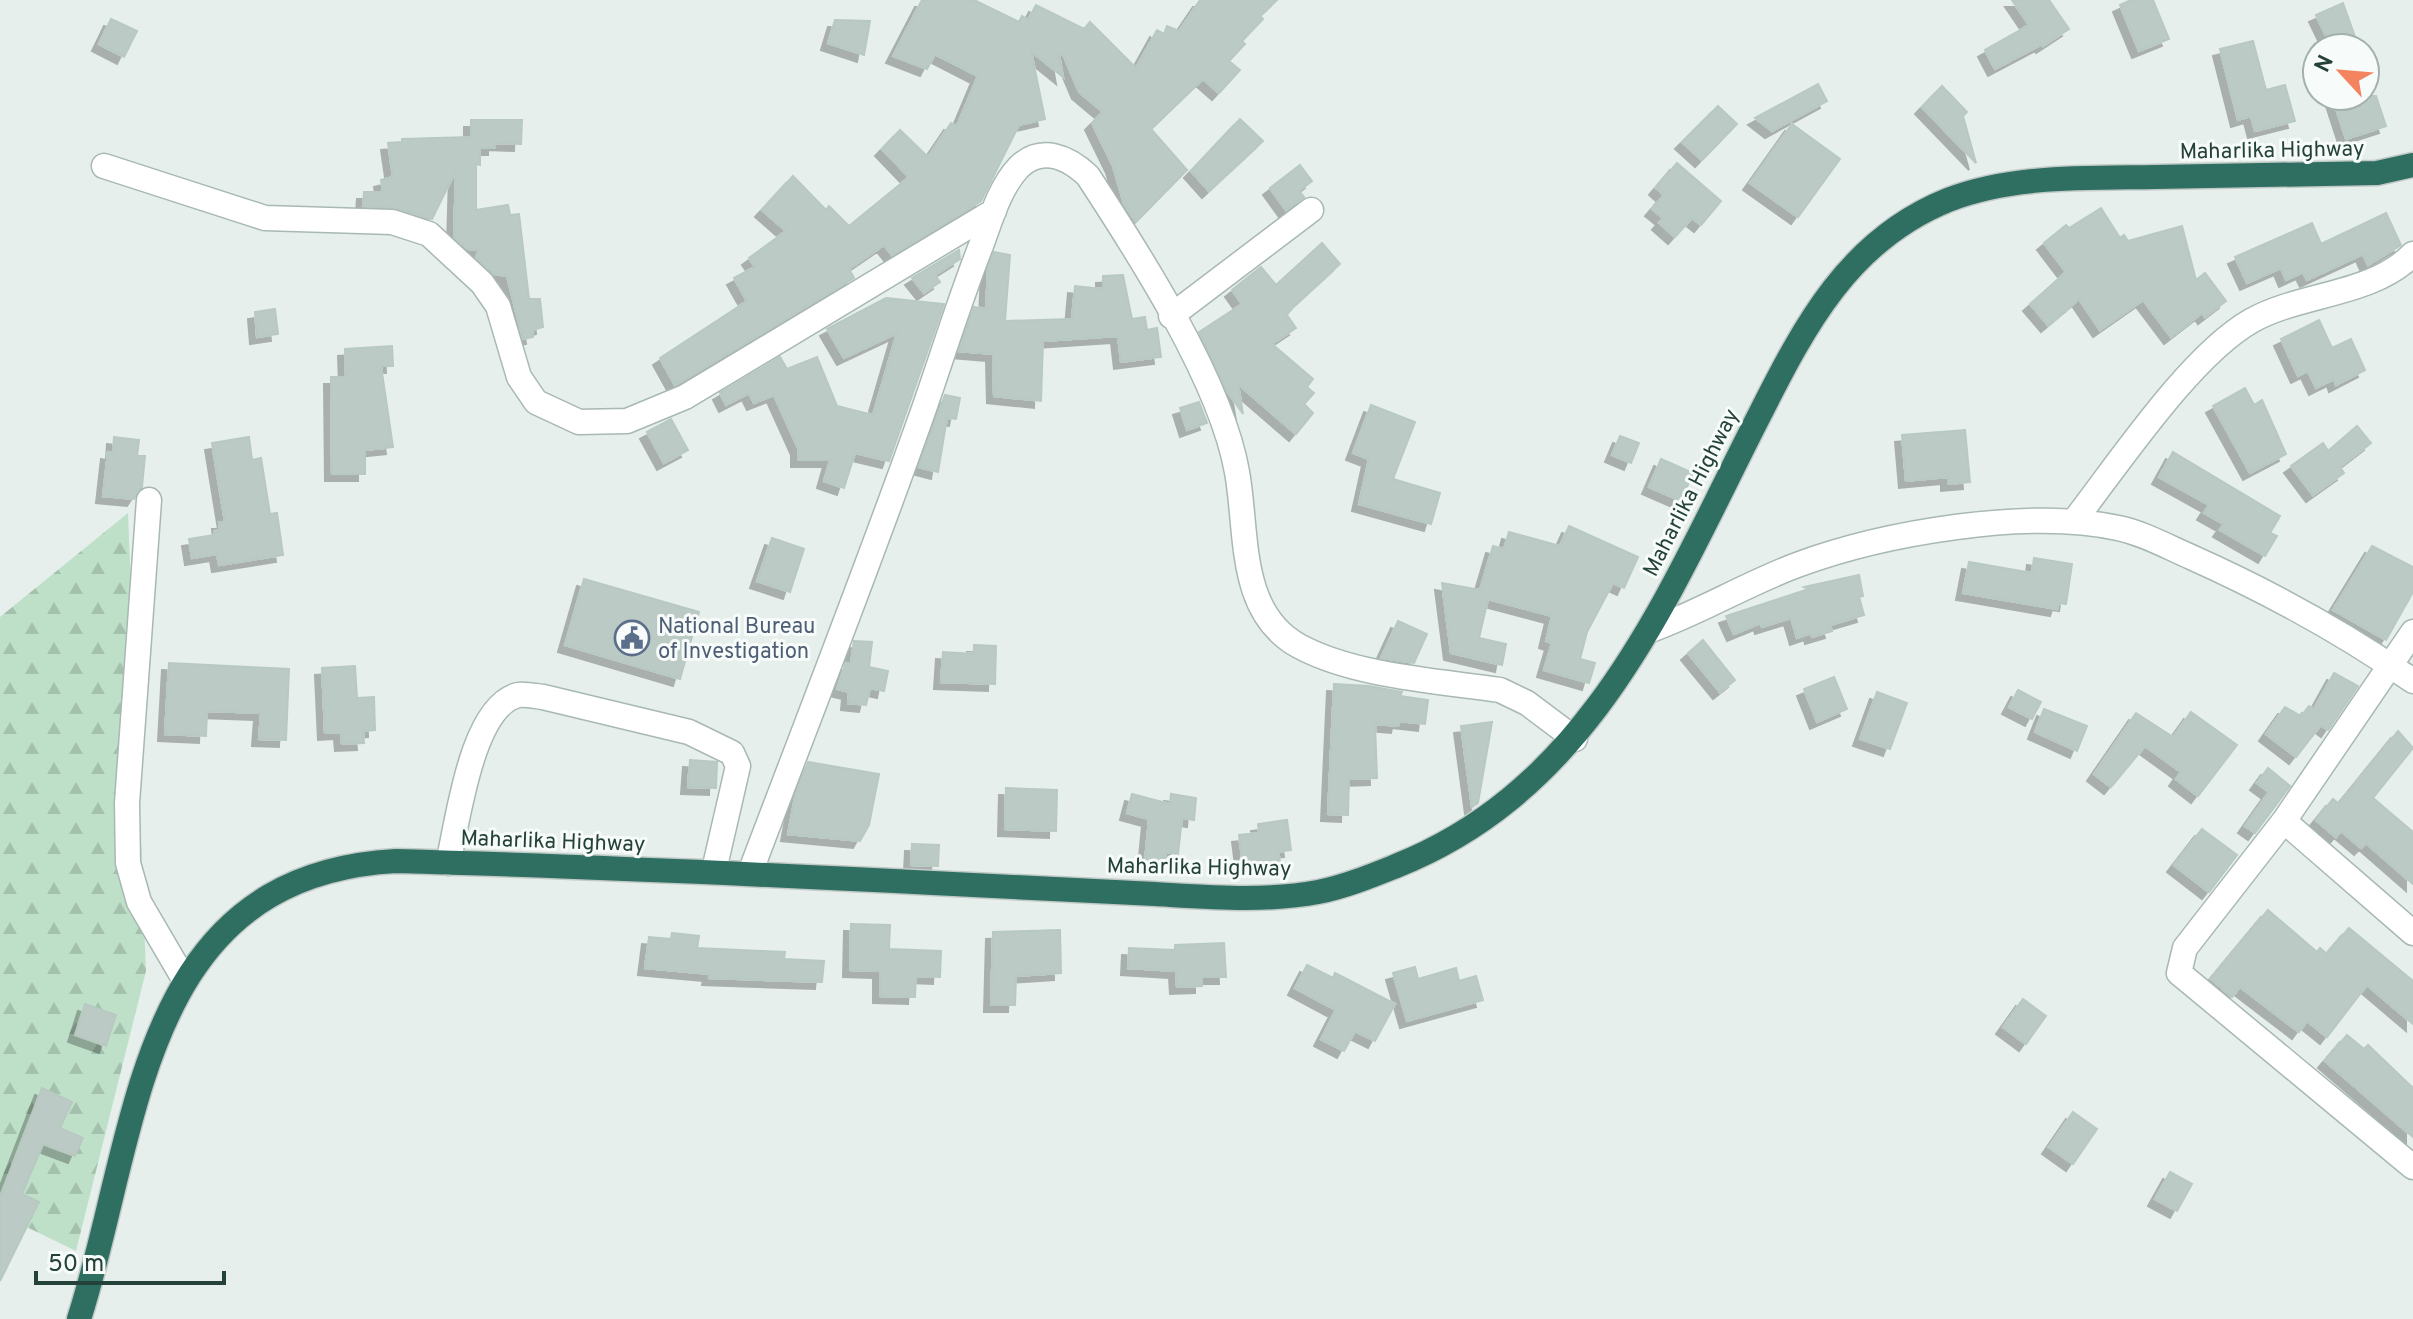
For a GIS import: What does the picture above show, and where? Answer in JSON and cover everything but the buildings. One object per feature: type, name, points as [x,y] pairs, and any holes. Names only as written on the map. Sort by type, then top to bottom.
[{"type":"highway","name":"Maharlika Highway","points":[[79,1319],[147,1060],[184,979],[219,936],[262,900],[306,877],[350,864],[448,863],[714,870],[1204,896],[1316,893],[1401,865],[1500,807],[1575,739],[1608,697],[1648,631],[1803,331],[1838,281],[1859,258],[1901,226],[1945,201],[2022,182],[2377,173],[2413,165]]},
{"type":"street","points":[[750,873],[921,419],[957,306],[994,211],[1020,167],[1034,158],[1055,154],[1072,161],[1088,176],[1171,316],[1215,401],[1237,470],[1247,564],[1262,613],[1298,646],[1361,668],[1500,690],[1514,695],[1575,739]]},
{"type":"street","points":[[104,166],[265,218],[392,222],[429,234],[474,274],[498,306],[519,377],[536,402],[579,422],[627,421],[685,397],[994,211]]},
{"type":"street","points":[[1171,316],[1311,210]]},
{"type":"street","points":[[2074,521],[2144,431],[2227,337],[2280,308],[2362,283],[2401,266],[2413,254]]},
{"type":"street","points":[[149,500],[127,803],[128,863],[139,902],[184,979]]},
{"type":"street","points":[[1648,631],[1685,618],[1800,564],[1875,543],[1976,525],[2074,521],[2121,528],[2226,573],[2413,681]]},
{"type":"street","points":[[2413,632],[2284,821],[2185,948],[2179,973],[2413,1167]]},
{"type":"street","points":[[448,863],[478,741],[488,719],[505,702],[519,695],[543,697],[689,732],[732,753],[738,766],[714,870]]},
{"type":"street","points":[[2284,821],[2413,933]]},
{"type":"green space","points":[[128,513],[146,971],[76,1251],[0,1214],[0,617]]},
{"type":"place","name":"National Bureau of Investigation","points":[[632,638]]}]
